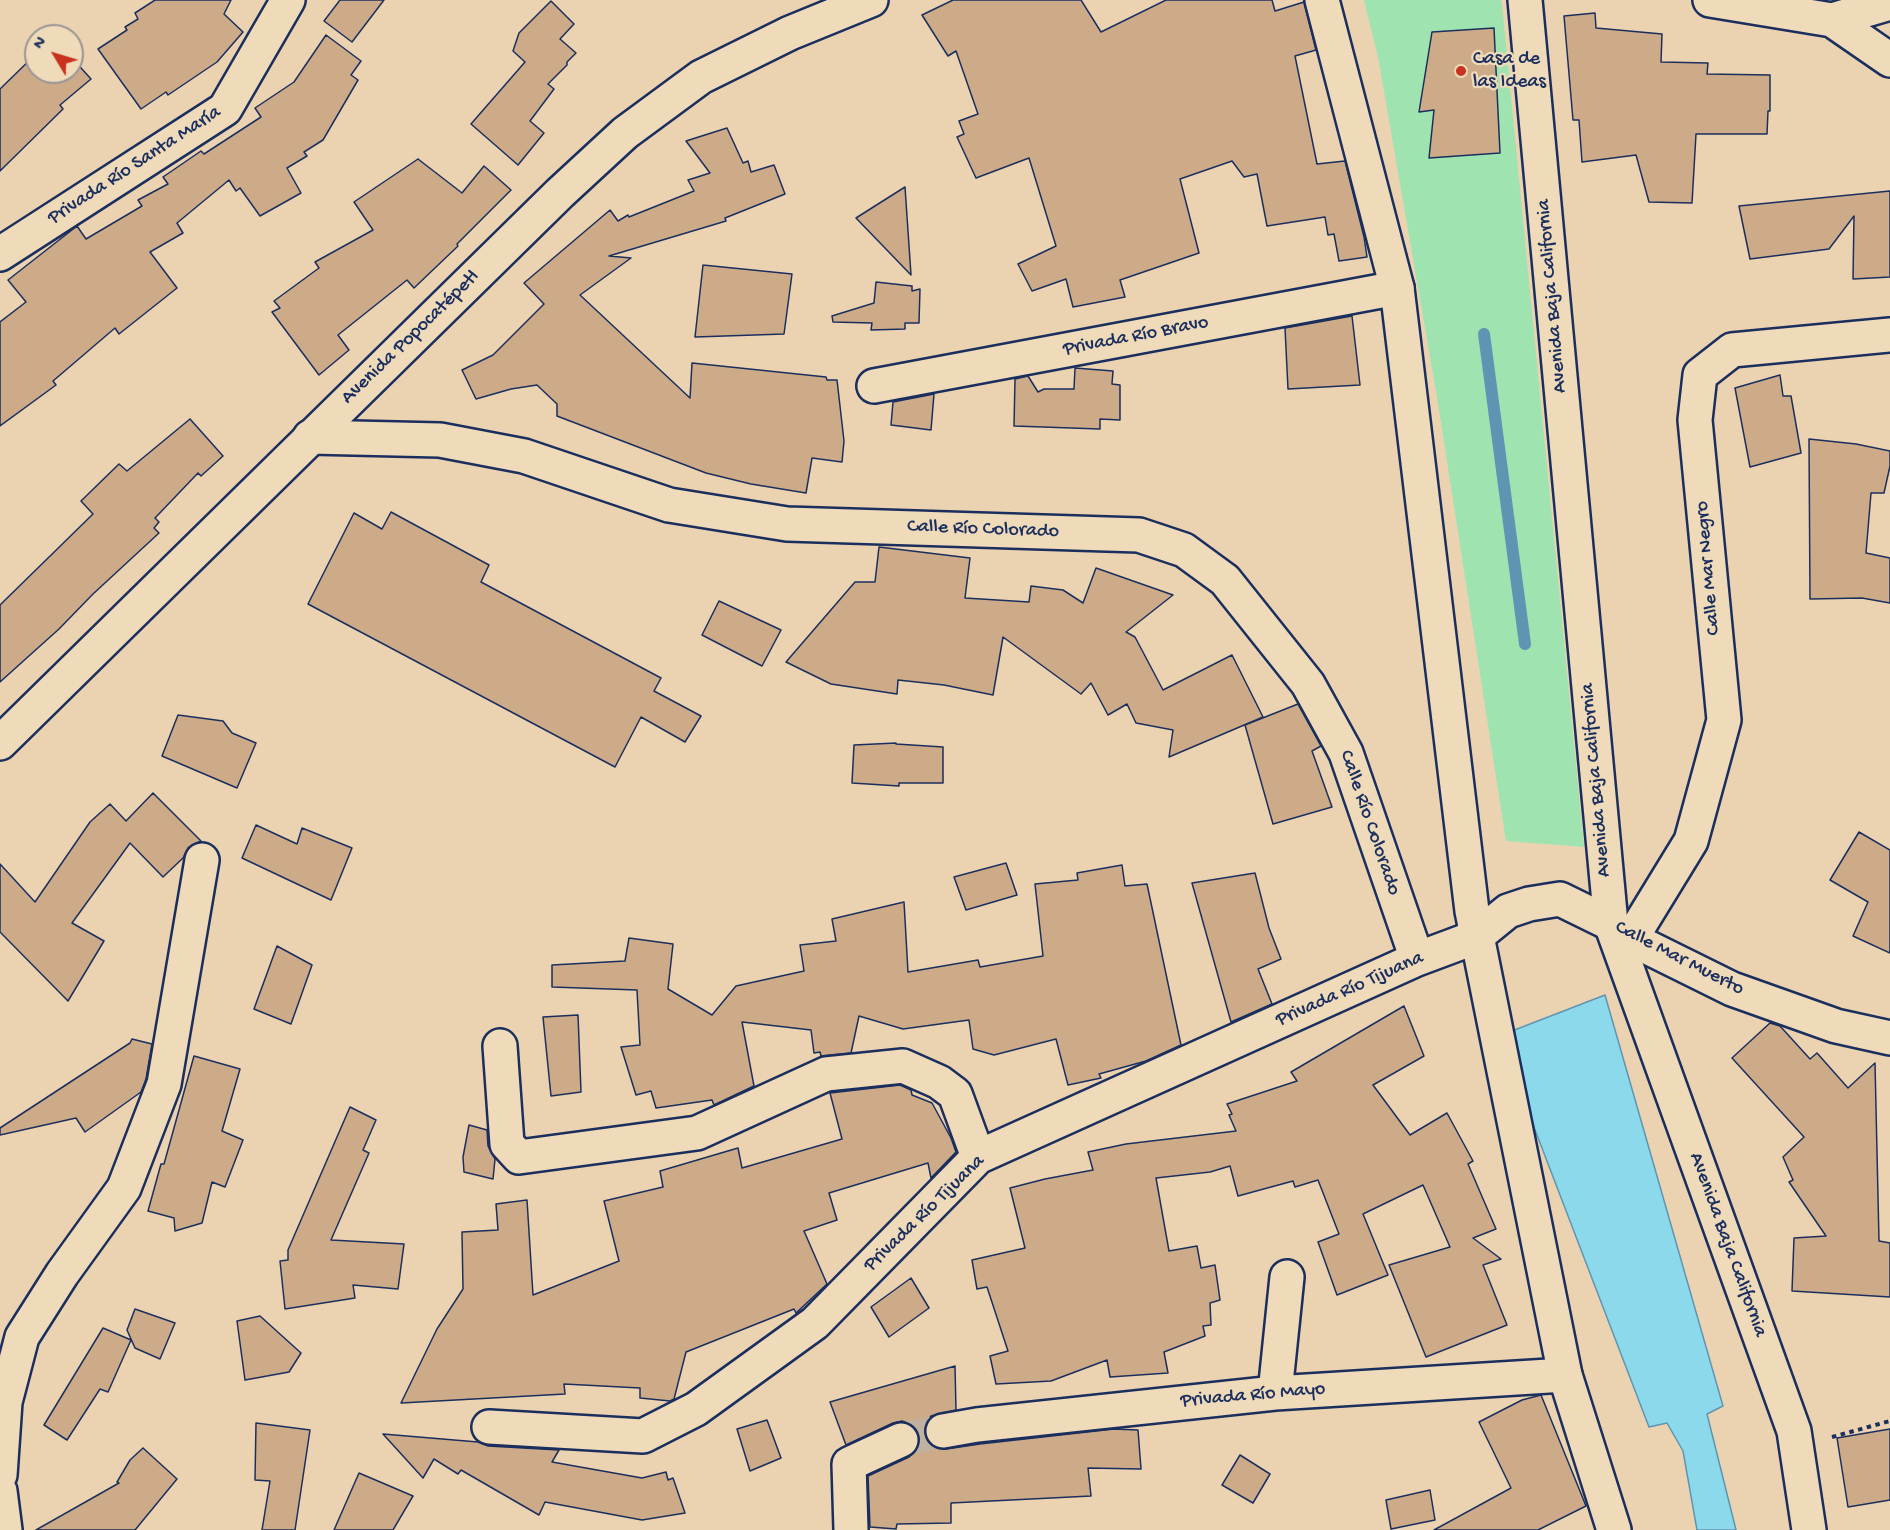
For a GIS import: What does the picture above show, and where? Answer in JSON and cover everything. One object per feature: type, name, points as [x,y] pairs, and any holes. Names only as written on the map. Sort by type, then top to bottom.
[{"type":"street","name":"Privada Río Santa María","points":[[0,254],[225,109],[288,0]]},
{"type":"street","name":"Avenida Popocatépetl","points":[[0,743],[551,201],[624,133],[701,77],[790,33],[871,0]]},
{"type":"street","points":[[1322,0],[1397,288],[1476,936],[1564,1375],[1614,1530]]},
{"type":"street","name":"Avenida Baja California","points":[[1525,0],[1621,931],[1794,1431],[1809,1530]]},
{"type":"street","points":[[1710,0],[1832,20],[1890,60]]},
{"type":"street","points":[[1832,20],[1890,3]]},
{"type":"street","name":"Privada Río Bravo","points":[[874,386],[1397,288]]},
{"type":"street","name":"Calle Mar Negro","points":[[1621,931],[1691,841],[1724,720],[1695,420],[1700,375],[1732,350],[1890,335]]},
{"type":"street","name":"Calle Río Colorado","points":[[310,437],[440,440],[524,456],[669,505],[787,524],[1139,535],[1184,550],[1225,580],[1308,684],[1346,753],[1417,960]]},
{"type":"street","points":[[0,1475],[5,1402],[22,1336],[62,1274],[124,1188],[164,1084],[202,860]]},
{"type":"street","name":"Calle Mar Muerto","points":[[1476,936],[1508,911],[1528,904],[1560,899],[1732,989],[1836,1026],[1890,1038]]},
{"type":"street","name":"Privada Río Tijuana","points":[[489,1427],[643,1436],[696,1409],[815,1323],[978,1157],[1417,960],[1476,936]]},
{"type":"street","points":[[500,1046],[507,1144],[519,1157],[697,1133],[826,1074],[903,1066],[939,1082],[955,1094],[978,1157]]},
{"type":"street","points":[[1275,1393],[1287,1277]]},
{"type":"street","name":"Privada Río Mayo","points":[[943,1431],[977,1425],[1275,1393],[1564,1375]]},
{"type":"street","points":[[851,1530],[849,1464],[902,1440]]},
{"type":"street","points":[[0,1491],[5,1530]]},
{"type":"path","points":[[1797,1447],[1890,1421]]},
{"type":"green space","points":[[1364,0],[1501,0],[1584,847],[1506,841],[1437,397],[1378,57]]},
{"type":"water","points":[[1605,995],[1723,1406],[1707,1414],[1736,1530],[1697,1530],[1683,1451],[1667,1423],[1649,1427],[1499,1036]]},
{"type":"building","points":[[155,0],[231,0],[224,14],[243,32],[217,62],[168,95],[166,92],[141,109],[98,49],[127,30],[125,27],[138,19],[135,13]]},
{"type":"building","points":[[340,0],[384,0],[352,42],[324,21]]},
{"type":"building","points":[[953,0],[1081,0],[1101,32],[1166,0],[1272,0],[1275,11],[1304,2],[1316,50],[1295,56],[1317,164],[1345,161],[1367,257],[1339,261],[1334,234],[1328,235],[1325,217],[1267,226],[1257,174],[1244,177],[1232,161],[1180,179],[1199,253],[1120,280],[1125,297],[1073,307],[1066,279],[1032,291],[1018,264],[1056,246],[1029,158],[976,178],[957,137],[964,134],[959,121],[978,114],[956,51],[948,56],[922,15]]},
{"type":"building","points":[[551,1],[574,24],[560,39],[576,53],[548,84],[554,89],[530,121],[544,133],[518,165],[471,124],[525,62],[513,51],[519,33]]},
{"type":"building","points":[[1595,13],[1596,28],[1662,34],[1661,62],[1708,63],[1707,74],[1770,75],[1770,111],[1768,111],[1767,134],[1696,134],[1692,203],[1649,202],[1636,155],[1582,162],[1579,120],[1573,120],[1564,16]]},
{"type":"building","name":"Casa de las Ideas","points":[[1494,28],[1500,153],[1429,158],[1434,110],[1419,112],[1432,32]]},
{"type":"building","points":[[326,35],[361,61],[351,75],[358,80],[323,140],[304,152],[307,156],[287,168],[301,193],[260,216],[240,188],[236,191],[229,180],[177,223],[183,233],[150,252],[177,288],[119,334],[115,328],[53,381],[56,385],[0,426],[0,322],[26,302],[8,280],[77,226],[86,239],[142,206],[138,200],[168,184],[163,177],[201,151],[204,154],[261,117],[255,108],[294,82]]},
{"type":"building","points":[[24,66],[24,84],[84,84],[84,71],[91,79],[60,105],[63,109],[0,171],[0,89]]},
{"type":"building","points":[[727,128],[743,163],[748,161],[751,172],[774,165],[785,194],[725,218],[726,221],[609,256],[631,258],[580,295],[690,398],[692,363],[837,380],[844,441],[842,462],[812,458],[806,493],[751,484],[706,473],[557,416],[557,404],[537,385],[511,389],[476,399],[462,370],[493,355],[544,304],[524,283],[610,210],[618,221],[628,215],[629,217],[694,191],[688,180],[710,173],[686,141]]},
{"type":"building","points":[[418,159],[462,193],[484,166],[511,190],[414,288],[407,280],[338,335],[349,350],[319,375],[272,312],[280,308],[274,301],[319,268],[315,262],[373,230],[354,202]]},
{"type":"building","points":[[905,187],[911,275],[856,218]]},
{"type":"building","points":[[1890,191],[1890,277],[1853,279],[1854,216],[1829,249],[1750,259],[1739,206]]},
{"type":"building","points":[[703,265],[792,274],[784,334],[695,337]]},
{"type":"building","points":[[876,282],[912,286],[912,291],[920,289],[919,323],[905,323],[905,329],[871,330],[872,323],[833,322],[832,316],[874,303]]},
{"type":"building","points":[[1352,316],[1360,385],[1288,389],[1285,328]]},
{"type":"building","points":[[1075,368],[1113,371],[1112,384],[1120,385],[1120,420],[1100,419],[1100,429],[1014,426],[1015,379],[1028,376],[1038,392],[1044,389],[1074,389]]},
{"type":"building","points":[[1780,375],[1783,396],[1791,396],[1801,453],[1750,467],[1735,388]]},
{"type":"building","points":[[934,394],[931,430],[891,425],[893,402]]},
{"type":"building","points":[[190,419],[223,456],[201,476],[198,473],[155,518],[159,522],[154,528],[159,533],[0,682],[0,605],[93,514],[81,501],[119,464],[127,471]]},
{"type":"building","points":[[1809,439],[1856,444],[1890,451],[1890,466],[1884,493],[1871,493],[1866,553],[1890,558],[1890,603],[1862,598],[1810,599]]},
{"type":"building","points":[[391,512],[489,565],[481,582],[661,678],[654,691],[701,716],[685,742],[641,717],[615,767],[308,604],[354,513],[382,529]]},
{"type":"building","points":[[879,547],[970,558],[965,598],[1029,602],[1031,586],[1063,590],[1083,603],[1096,568],[1173,595],[1126,632],[1135,637],[1163,690],[1232,655],[1263,717],[1169,757],[1173,730],[1136,723],[1127,704],[1108,715],[1091,683],[1081,694],[1003,637],[993,695],[944,685],[898,680],[897,694],[831,684],[786,662],[855,582],[875,582]]},
{"type":"building","points":[[719,601],[781,630],[762,666],[702,635]]},
{"type":"building","points":[[1298,704],[1321,746],[1312,751],[1332,807],[1273,824],[1245,725]]},
{"type":"building","points":[[178,715],[223,721],[232,733],[256,743],[237,788],[162,756]]},
{"type":"building","points":[[896,743],[943,747],[943,783],[899,783],[899,786],[852,783],[854,745]]},
{"type":"building","points":[[153,793],[201,841],[188,848],[183,858],[163,877],[130,843],[72,923],[104,941],[68,1001],[0,932],[0,864],[35,902],[90,822],[110,804],[126,821]]},
{"type":"building","points":[[256,825],[297,844],[302,828],[352,848],[331,900],[242,858]]},
{"type":"building","points":[[1859,832],[1890,850],[1890,953],[1853,936],[1868,902],[1830,880]]},
{"type":"building","points":[[1006,863],[1017,895],[966,910],[954,877]]},
{"type":"building","points":[[1122,865],[1125,886],[1147,884],[1181,1045],[1146,1061],[1099,1074],[1101,1078],[1068,1085],[1056,1039],[994,1055],[973,1049],[969,1020],[903,1029],[859,1016],[851,1053],[821,1056],[820,1052],[814,1053],[811,1030],[742,1022],[754,1086],[714,1105],[712,1100],[656,1108],[651,1091],[636,1095],[621,1047],[640,1045],[637,990],[552,987],[552,965],[625,961],[629,938],[673,944],[668,989],[712,1015],[736,986],[804,971],[800,945],[836,941],[832,919],[904,902],[908,972],[978,960],[980,967],[1043,956],[1035,884],[1078,880],[1077,873]]},
{"type":"building","points":[[1255,873],[1269,928],[1281,959],[1258,969],[1272,1004],[1231,1022],[1192,883]]},
{"type":"building","points":[[277,946],[312,965],[291,1024],[254,1009]]},
{"type":"building","points":[[1404,1006],[1424,1056],[1373,1085],[1410,1135],[1447,1113],[1473,1161],[1468,1164],[1496,1229],[1473,1238],[1501,1259],[1483,1265],[1507,1325],[1426,1357],[1389,1265],[1450,1247],[1423,1185],[1363,1214],[1388,1275],[1337,1295],[1318,1242],[1339,1234],[1318,1180],[1295,1187],[1293,1181],[1238,1196],[1230,1166],[1210,1172],[1156,1178],[1169,1251],[1197,1246],[1201,1268],[1215,1265],[1220,1300],[1210,1303],[1211,1325],[1203,1326],[1205,1336],[1164,1352],[1168,1373],[1110,1377],[1107,1360],[1051,1381],[996,1384],[990,1356],[1008,1351],[987,1287],[977,1289],[972,1260],[1025,1248],[1010,1188],[1093,1170],[1088,1152],[1126,1144],[1236,1131],[1227,1104],[1297,1081],[1291,1072]]},
{"type":"building","points":[[578,1015],[581,1092],[551,1096],[543,1017]]},
{"type":"building","points":[[1770,1023],[1780,1026],[1810,1059],[1817,1053],[1848,1088],[1875,1063],[1879,1241],[1890,1243],[1890,1297],[1792,1291],[1794,1238],[1826,1236],[1789,1182],[1793,1180],[1783,1157],[1804,1137],[1732,1058]]},
{"type":"building","points":[[132,1039],[152,1044],[146,1079],[141,1092],[85,1132],[76,1118],[0,1135],[0,1128],[130,1043]]},
{"type":"building","points":[[194,1056],[240,1069],[222,1131],[243,1140],[225,1187],[212,1182],[202,1223],[175,1231],[174,1218],[148,1211],[161,1164],[164,1164]]},
{"type":"building","points":[[900,1085],[911,1090],[912,1095],[932,1103],[956,1152],[931,1178],[928,1163],[829,1193],[837,1220],[804,1231],[827,1284],[796,1313],[794,1309],[686,1352],[674,1399],[670,1401],[640,1398],[640,1388],[564,1384],[565,1394],[401,1403],[437,1329],[463,1289],[462,1232],[498,1230],[496,1204],[527,1200],[533,1295],[619,1261],[604,1201],[663,1187],[660,1171],[738,1148],[742,1168],[842,1139],[830,1093]]},
{"type":"building","points":[[350,1107],[376,1120],[363,1150],[369,1153],[331,1240],[404,1244],[398,1289],[353,1285],[355,1298],[285,1309],[280,1261],[288,1260],[288,1250]]},
{"type":"building","points":[[469,1125],[487,1130],[488,1146],[495,1159],[493,1179],[464,1172],[463,1157]]},
{"type":"building","points":[[911,1278],[929,1308],[889,1337],[871,1307]]},
{"type":"building","points":[[135,1309],[175,1323],[160,1359],[135,1348],[127,1330]]},
{"type":"building","points":[[260,1316],[301,1353],[289,1372],[245,1380],[237,1321]]},
{"type":"building","points":[[103,1328],[131,1340],[108,1392],[100,1389],[67,1440],[44,1425]]},
{"type":"building","points":[[955,1366],[956,1410],[931,1416],[925,1425],[928,1443],[936,1448],[946,1449],[1114,1429],[1138,1430],[1141,1469],[1088,1468],[1091,1496],[951,1503],[951,1523],[897,1524],[896,1529],[870,1527],[868,1476],[909,1457],[916,1451],[920,1442],[918,1433],[912,1425],[902,1421],[846,1445],[830,1402]]},
{"type":"building","points":[[1541,1395],[1586,1506],[1538,1530],[1434,1530],[1511,1488],[1479,1422],[1522,1400]]},
{"type":"building","points":[[767,1420],[781,1458],[750,1471],[737,1429]]},
{"type":"building","points":[[256,1423],[310,1430],[295,1530],[262,1530],[270,1481],[255,1480]]},
{"type":"building","points":[[1890,1429],[1890,1500],[1848,1507],[1837,1438]]},
{"type":"building","points":[[383,1434],[478,1442],[488,1446],[559,1450],[552,1462],[642,1478],[666,1472],[668,1480],[673,1478],[685,1513],[642,1520],[545,1502],[539,1515],[461,1470],[458,1474],[434,1459],[423,1478]]},
{"type":"building","points":[[143,1448],[177,1479],[135,1530],[36,1530],[119,1483],[117,1482],[130,1460]]},
{"type":"building","points":[[1240,1455],[1270,1474],[1253,1503],[1222,1485]]},
{"type":"building","points":[[359,1473],[413,1496],[393,1530],[334,1530]]},
{"type":"building","points":[[1430,1490],[1435,1520],[1391,1529],[1386,1500]]},
{"type":"waterway","points":[[1484,334],[1525,644]]},
{"type":"tunnel","points":[[901,1440],[943,1431]]},
{"type":"place","name":"Casa de las Ideas","points":[[1461,71]]}]
